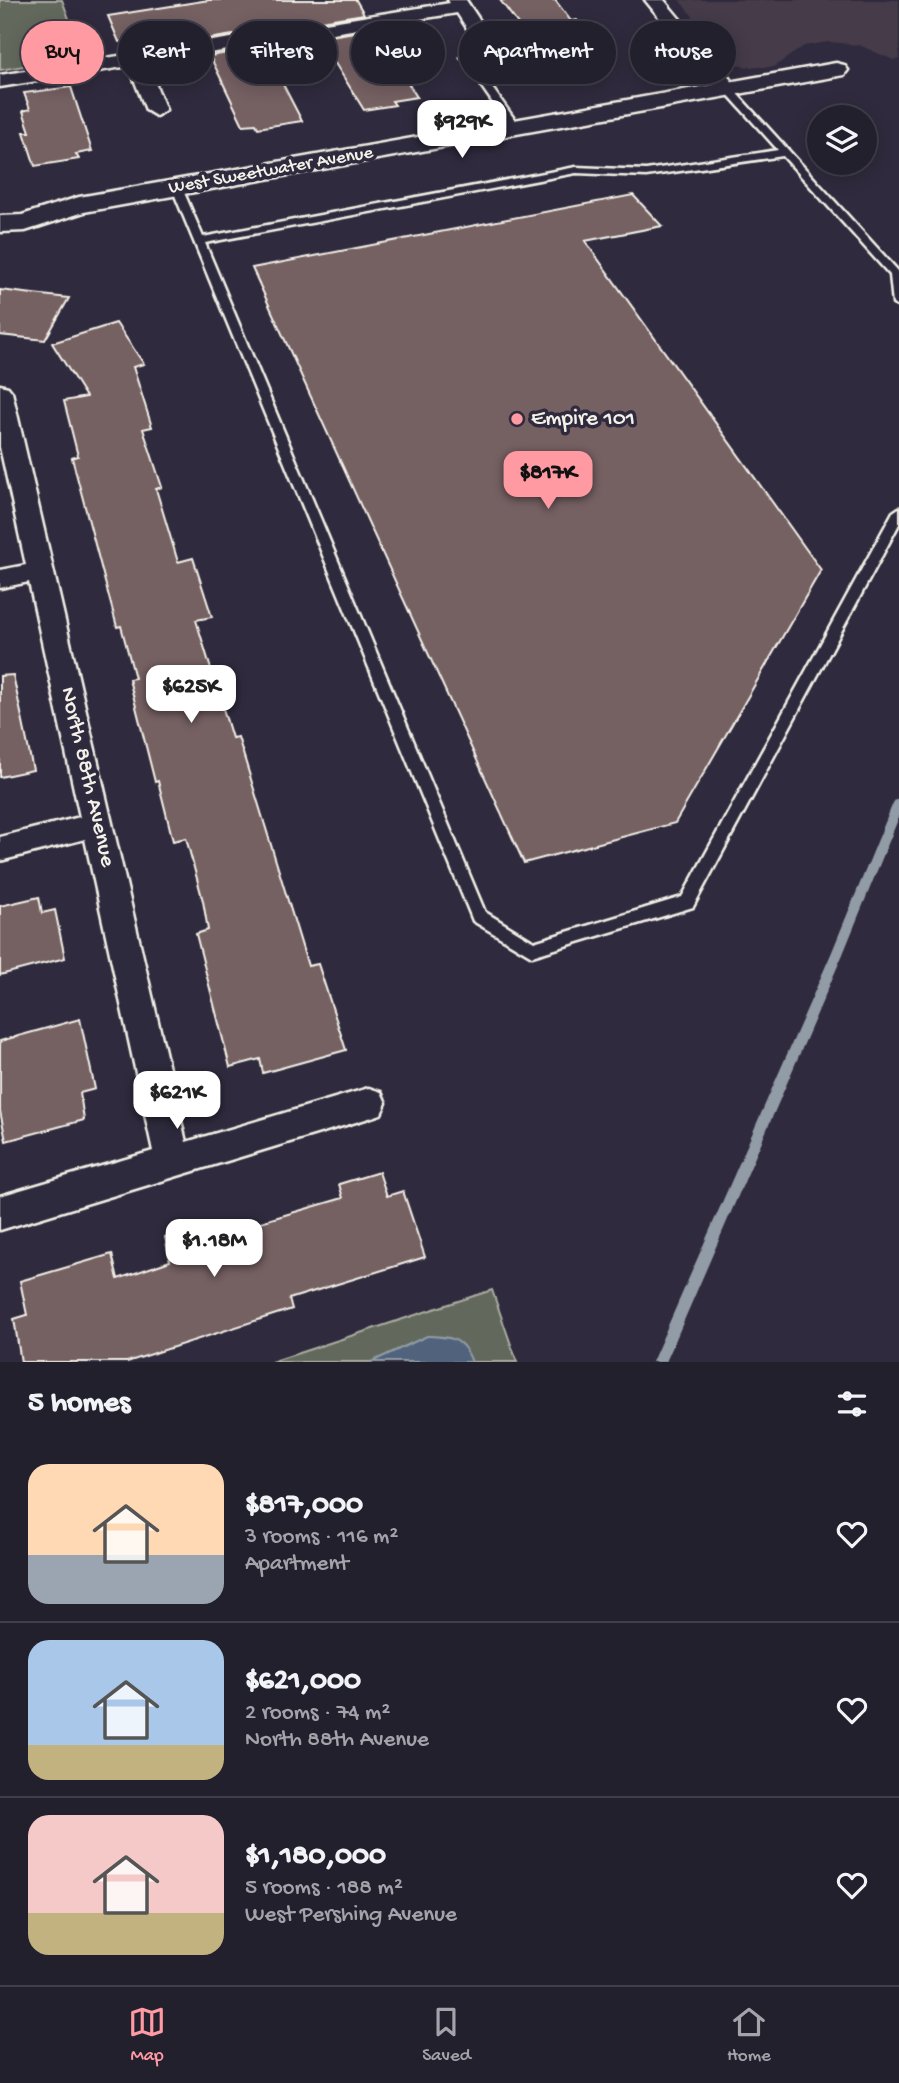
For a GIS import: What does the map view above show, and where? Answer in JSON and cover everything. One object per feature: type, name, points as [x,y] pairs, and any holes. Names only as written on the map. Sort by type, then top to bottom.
[{"type":"street","points":[[654,0],[728,89]]},
{"type":"street","points":[[213,47],[460,4],[471,21]]},
{"type":"street","points":[[0,81],[118,63]]},
{"type":"street","name":"West Sweetwater Avenue","points":[[0,213],[19,207],[79,205],[836,70]]},
{"type":"street","points":[[146,84],[156,110]]},
{"type":"street","name":"West Sweetwater Avenue","points":[[0,224],[25,223],[79,205]]},
{"type":"street","name":"North 88th Avenue","points":[[0,392],[173,1161]]},
{"type":"street","points":[[0,579],[40,570]]},
{"type":"street","points":[[0,849],[98,824]]},
{"type":"street","points":[[0,1213],[369,1103]]},
{"type":"lane","points":[[487,87],[515,127]]},
{"type":"lane","points":[[728,89],[895,274],[899,304]]},
{"type":"lane","points":[[199,241],[576,170],[646,173],[786,152]]},
{"type":"lane","points":[[177,188],[479,916],[532,948],[687,902],[899,512]]},
{"type":"shaded area","points":[[679,0],[899,0],[899,59],[893,60],[859,45],[828,42],[804,46],[774,67],[744,67],[736,63],[736,21],[696,21]]},
{"type":"green space","points":[[0,0],[62,0],[70,21],[21,21],[21,66],[0,70]]},
{"type":"green space","points":[[492,1290],[517,1362],[271,1362]]},
{"type":"water","points":[[427,1336],[455,1340],[464,1348],[472,1362],[371,1362]]},
{"type":"building","points":[[209,0],[356,0],[364,14],[320,21],[227,21],[227,36],[213,38],[213,21],[118,21],[118,40],[108,16]]},
{"type":"building","points":[[500,0],[555,0],[571,21],[516,21]]},
{"type":"building","points":[[351,33],[351,84],[409,84],[417,97],[392,101],[395,105],[364,110],[337,66],[337,35]]},
{"type":"building","points":[[227,53],[227,84],[283,84],[302,121],[258,128],[256,124],[243,125],[213,62],[213,56]]},
{"type":"building","points":[[71,87],[92,151],[76,154],[79,159],[35,166],[24,132],[30,132],[23,111],[30,109],[24,93]]},
{"type":"building","name":"Empire 101","points":[[633,195],[662,226],[585,241],[821,570],[675,823],[524,863],[252,268]]},
{"type":"building","points":[[0,290],[69,298],[45,340],[0,335]]},
{"type":"building","points":[[116,323],[144,364],[133,367],[152,427],[143,429],[162,487],[156,489],[178,562],[193,558],[212,617],[196,620],[232,738],[238,737],[308,966],[318,964],[346,1050],[263,1073],[260,1059],[230,1067],[196,934],[208,930],[203,901],[186,838],[173,841],[158,781],[155,782],[129,679],[135,678],[121,626],[117,627],[72,458],[78,456],[64,401],[86,397],[52,343]]},
{"type":"building","points":[[13,675],[33,770],[0,777],[0,676]]},
{"type":"building","points":[[39,897],[42,913],[55,910],[65,958],[0,975],[0,906]]},
{"type":"building","points":[[80,1019],[95,1089],[80,1093],[84,1120],[6,1141],[0,1111],[0,1041]]},
{"type":"building","points":[[379,1172],[387,1196],[403,1191],[425,1257],[289,1299],[292,1309],[127,1362],[21,1362],[14,1319],[27,1315],[20,1281],[112,1254],[118,1279],[170,1261],[165,1237],[206,1224],[209,1237],[343,1198],[339,1184]]},
{"type":"waterway","points":[[659,1362],[837,954],[899,803]]},
{"type":"place","name":"Empire 101","points":[[517,419]]}]
